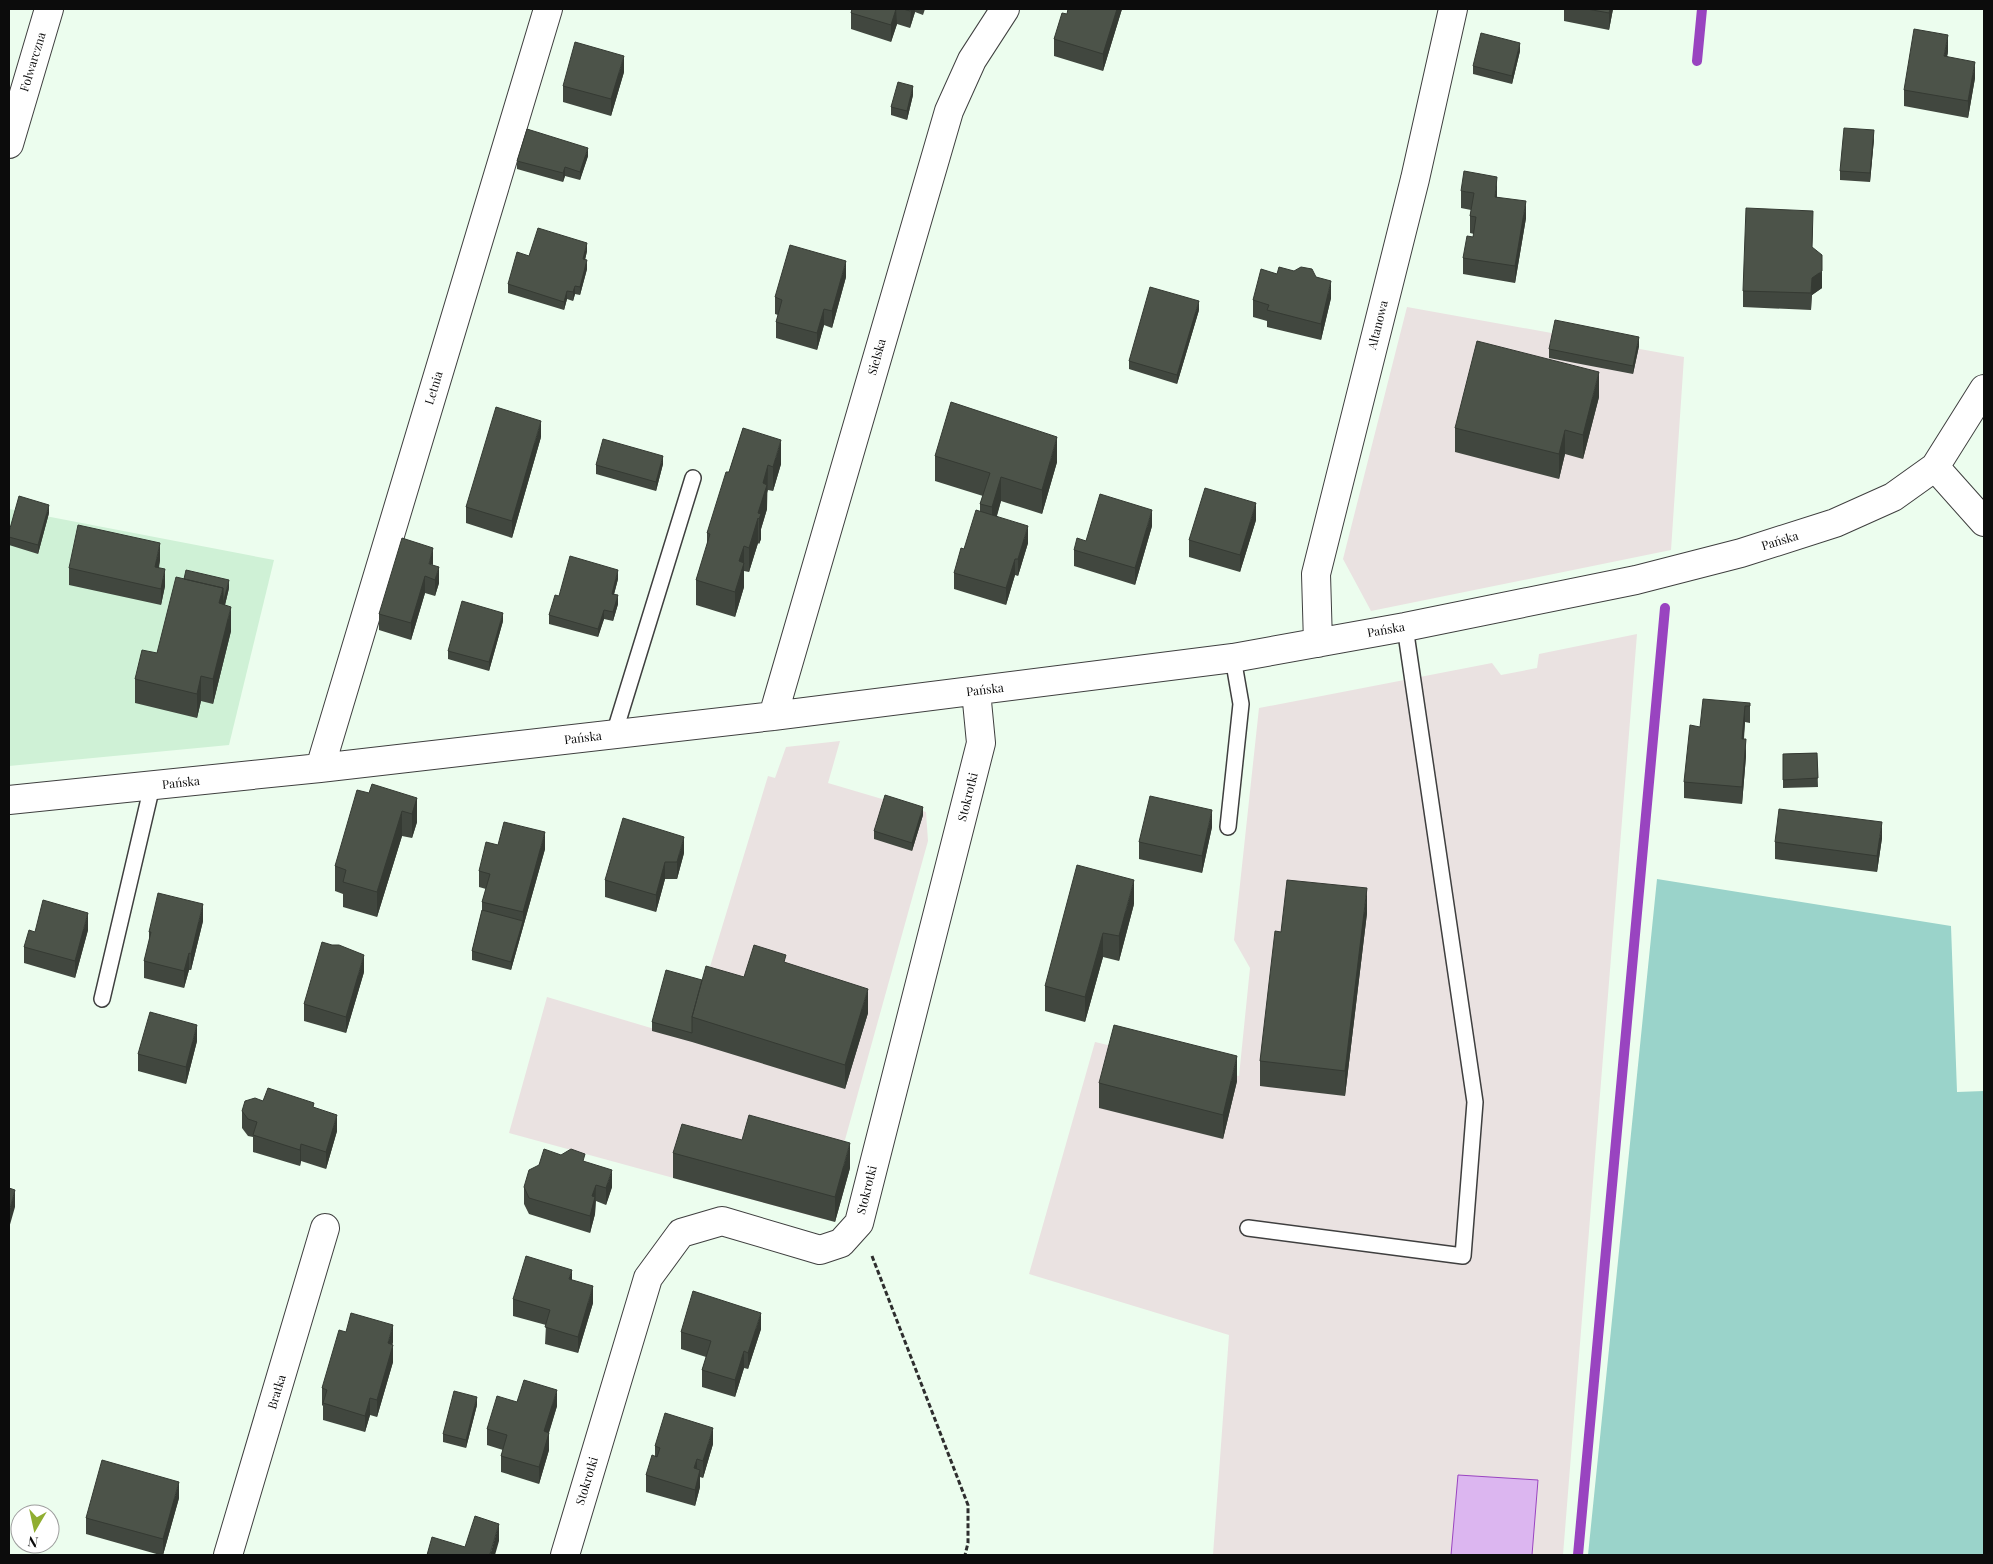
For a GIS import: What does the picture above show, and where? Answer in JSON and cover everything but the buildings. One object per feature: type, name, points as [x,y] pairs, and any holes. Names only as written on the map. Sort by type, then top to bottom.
[{"type":"street","name":"Folwarczna","points":[[9,144],[49,9]]},
{"type":"street","name":"Letnia","points":[[320,768],[548,9]]},
{"type":"street","name":"Sielska","points":[[773,716],[949,111],[972,60],[1005,9]]},
{"type":"street","name":"Altanowa","points":[[1318,643],[1316,574],[1415,179],[1453,9]]},
{"type":"street","points":[[1984,389],[1935,467],[1984,522]]},
{"type":"street","name":"Pańska","points":[[9,800],[320,768],[773,716],[1233,658],[1405,627],[1636,580],[1741,553],[1835,523],[1893,497],[1935,467]]},
{"type":"street","name":"Stokrotki","points":[[565,1555],[648,1278],[681,1233],[722,1221],[820,1250],[841,1243],[859,1223],[981,744],[976,691]]},
{"type":"street","name":"Bratka","points":[[228,1555],[326,1228]]},
{"type":"lane","points":[[614,734],[693,478]]},
{"type":"lane","points":[[1248,1228],[1463,1256],[1475,1102],[1405,627]]},
{"type":"lane","points":[[1228,827],[1241,704],[1233,658]]},
{"type":"lane","points":[[102,999],[152,786]]},
{"type":"path","points":[[859,1223],[968,1506],[968,1543],[965,1555]]},
{"type":"shaded area","points":[[1407,307],[1684,357],[1671,550],[1371,611],[1343,559]]},
{"type":"shaded area","points":[[1637,634],[1563,1555],[1213,1555],[1229,1335],[1029,1274],[1095,1042],[1239,1076],[1250,968],[1234,940],[1259,708],[1492,663],[1501,675],[1537,668],[1539,654]]},
{"type":"shaded area","points":[[840,741],[828,783],[926,812],[928,841],[823,1219],[509,1133],[547,997],[688,1039],[768,776],[775,778],[786,747]]},
{"type":"shaded area","points":[[1657,879],[1951,926],[1957,1092],[1984,1091],[1984,1555],[1588,1555]]},
{"type":"shaded area","points":[[1458,1475],[1538,1480],[1532,1555],[1451,1555]]},
{"type":"green space","points":[[9,509],[274,560],[229,745],[9,766]]},
{"type":"waterway","points":[[1697,61],[1702,9]]},
{"type":"waterway","points":[[1578,1555],[1665,608]]}]
